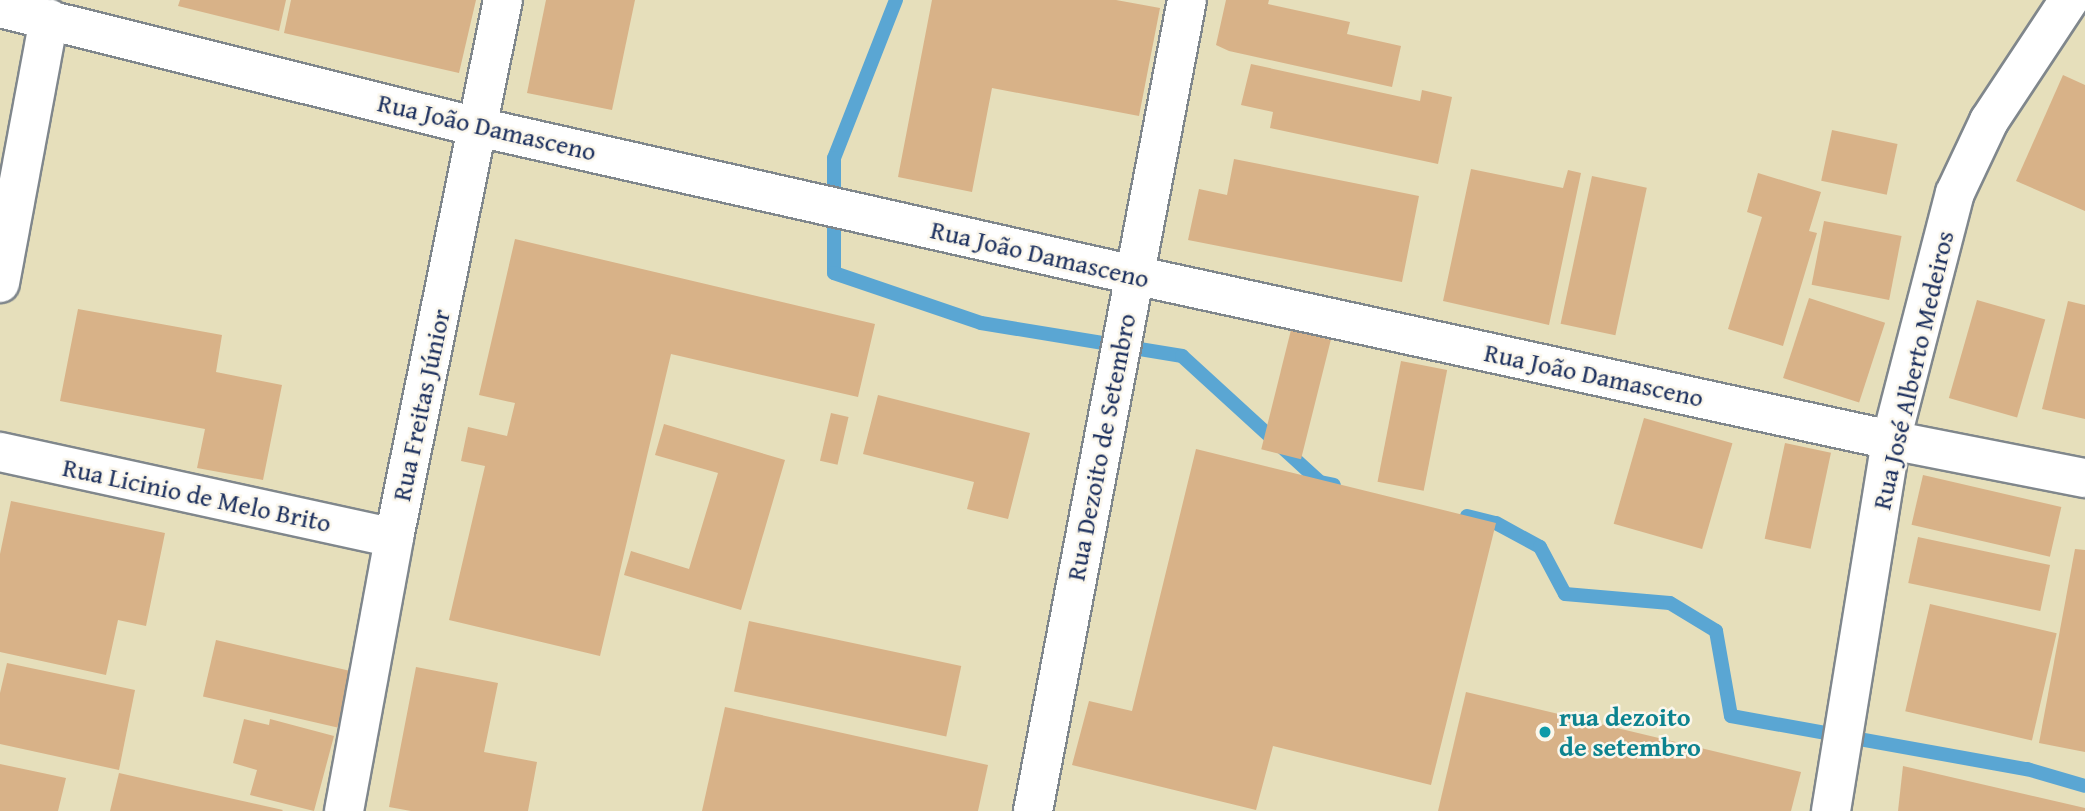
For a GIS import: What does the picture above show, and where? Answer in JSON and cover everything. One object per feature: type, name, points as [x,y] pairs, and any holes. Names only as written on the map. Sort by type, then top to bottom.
[{"type":"street","name":"Rua Freitas Júnior","points":[[344,811],[394,538],[503,0]]},
{"type":"street","name":"Rua Dezoito de Setembro","points":[[1033,811],[1187,0]]},
{"type":"street","name":"Rua José Alberto Medeiros","points":[[1831,811],[1891,440],[1955,193],[1989,121],[2069,0]]},
{"type":"street","name":"Rua João Damasceno","points":[[0,8],[478,127],[1134,275],[1891,440],[2085,478]]},
{"type":"street","points":[[0,283],[49,19]]},
{"type":"street","name":"Rua Licinio de Melo Brito","points":[[0,452],[394,538]]},
{"type":"building","points":[[180,0],[286,0],[279,31],[178,6]]},
{"type":"building","points":[[291,0],[476,0],[459,73],[284,33]]},
{"type":"building","points":[[546,0],[635,0],[612,110],[527,93]]},
{"type":"building","points":[[932,0],[1116,0],[1160,8],[1139,116],[992,88],[972,192],[898,177]]},
{"type":"building","points":[[1226,0],[1269,0],[1268,4],[1350,22],[1347,34],[1401,46],[1392,87],[1229,51],[1216,45]]},
{"type":"building","points":[[1251,64],[1420,101],[1422,90],[1452,97],[1438,164],[1270,128],[1273,112],[1241,105]]},
{"type":"building","points":[[2063,75],[2085,85],[2085,211],[2016,181]]},
{"type":"building","points":[[1832,130],[1898,144],[1887,195],[1821,181]]},
{"type":"building","points":[[1234,159],[1419,196],[1402,282],[1188,240],[1199,189],[1227,195]]},
{"type":"building","points":[[1471,169],[1563,188],[1568,170],[1581,173],[1549,325],[1443,301]]},
{"type":"building","points":[[1758,173],[1821,192],[1809,231],[1817,233],[1783,346],[1728,329],[1762,217],[1747,212]]},
{"type":"building","points":[[1592,176],[1647,188],[1615,335],[1561,324]]},
{"type":"building","points":[[1824,221],[1902,236],[1889,300],[1812,285]]},
{"type":"building","points":[[515,239],[875,324],[858,397],[671,354],[600,656],[449,620],[485,466],[461,461],[468,427],[507,436],[515,403],[479,395]]},
{"type":"building","points":[[1809,298],[1885,323],[1859,403],[1783,378]]},
{"type":"building","points":[[1977,300],[2045,320],[2017,418],[1949,398]]},
{"type":"building","points":[[2068,301],[2085,305],[2085,419],[2042,409]]},
{"type":"building","points":[[78,309],[222,335],[216,372],[282,385],[263,480],[197,468],[205,429],[60,401]]},
{"type":"building","points":[[1291,330],[1331,340],[1301,459],[1261,449]]},
{"type":"building","points":[[1401,361],[1447,370],[1424,491],[1378,482]]},
{"type":"building","points":[[878,395],[1030,433],[1008,519],[967,509],[974,482],[863,454]]},
{"type":"building","points":[[831,413],[849,417],[838,465],[820,461]]},
{"type":"building","points":[[1644,418],[1732,443],[1702,549],[1614,524]]},
{"type":"building","points":[[664,424],[785,460],[741,610],[624,575],[631,551],[689,569],[718,473],[655,455]]},
{"type":"building","points":[[1785,443],[1831,453],[1811,549],[1765,539]]},
{"type":"building","points":[[1196,449],[1496,523],[1431,785],[1273,746],[1256,810],[1072,765],[1089,701],[1132,711]]},
{"type":"building","points":[[1923,475],[2061,507],[2050,557],[1912,525]]},
{"type":"building","points":[[11,501],[165,533],[146,626],[118,620],[106,675],[0,652],[0,554]]},
{"type":"building","points":[[1918,537],[2050,565],[2040,611],[1908,583]]},
{"type":"building","points":[[2075,549],[2085,550],[2085,752],[2039,743]]},
{"type":"building","points":[[1930,604],[2057,633],[2032,740],[1905,711]]},
{"type":"building","points":[[749,621],[961,666],[946,737],[734,691]]},
{"type":"building","points":[[216,640],[350,671],[337,728],[203,697]]},
{"type":"building","points":[[7,663],[135,690],[119,770],[0,744],[0,693]]},
{"type":"building","points":[[416,667],[498,683],[484,752],[537,762],[528,811],[411,811],[389,807]]},
{"type":"building","name":"rua dezoito de setembro","points":[[1466,692],[1801,772],[1791,811],[1438,811]]},
{"type":"building","points":[[725,707],[988,765],[978,811],[702,811]]},
{"type":"building","points":[[244,719],[269,725],[270,719],[334,736],[314,811],[250,795],[257,770],[233,763]]},
{"type":"building","points":[[0,764],[66,778],[58,811],[0,811]]},
{"type":"building","points":[[1903,766],[2085,808],[2085,811],[1898,811]]},
{"type":"building","points":[[119,773],[283,810],[110,811]]},
{"type":"waterway","points":[[896,0],[834,158],[834,273],[981,323],[1182,356],[1320,482],[1334,485]]},
{"type":"waterway","points":[[1467,516],[1496,523],[1540,547],[1565,594],[1670,603],[1716,631],[1731,716],[2027,769],[2085,786]]},
{"type":"place","name":"rua dezoito de setembro","points":[[1545,732]]}]
